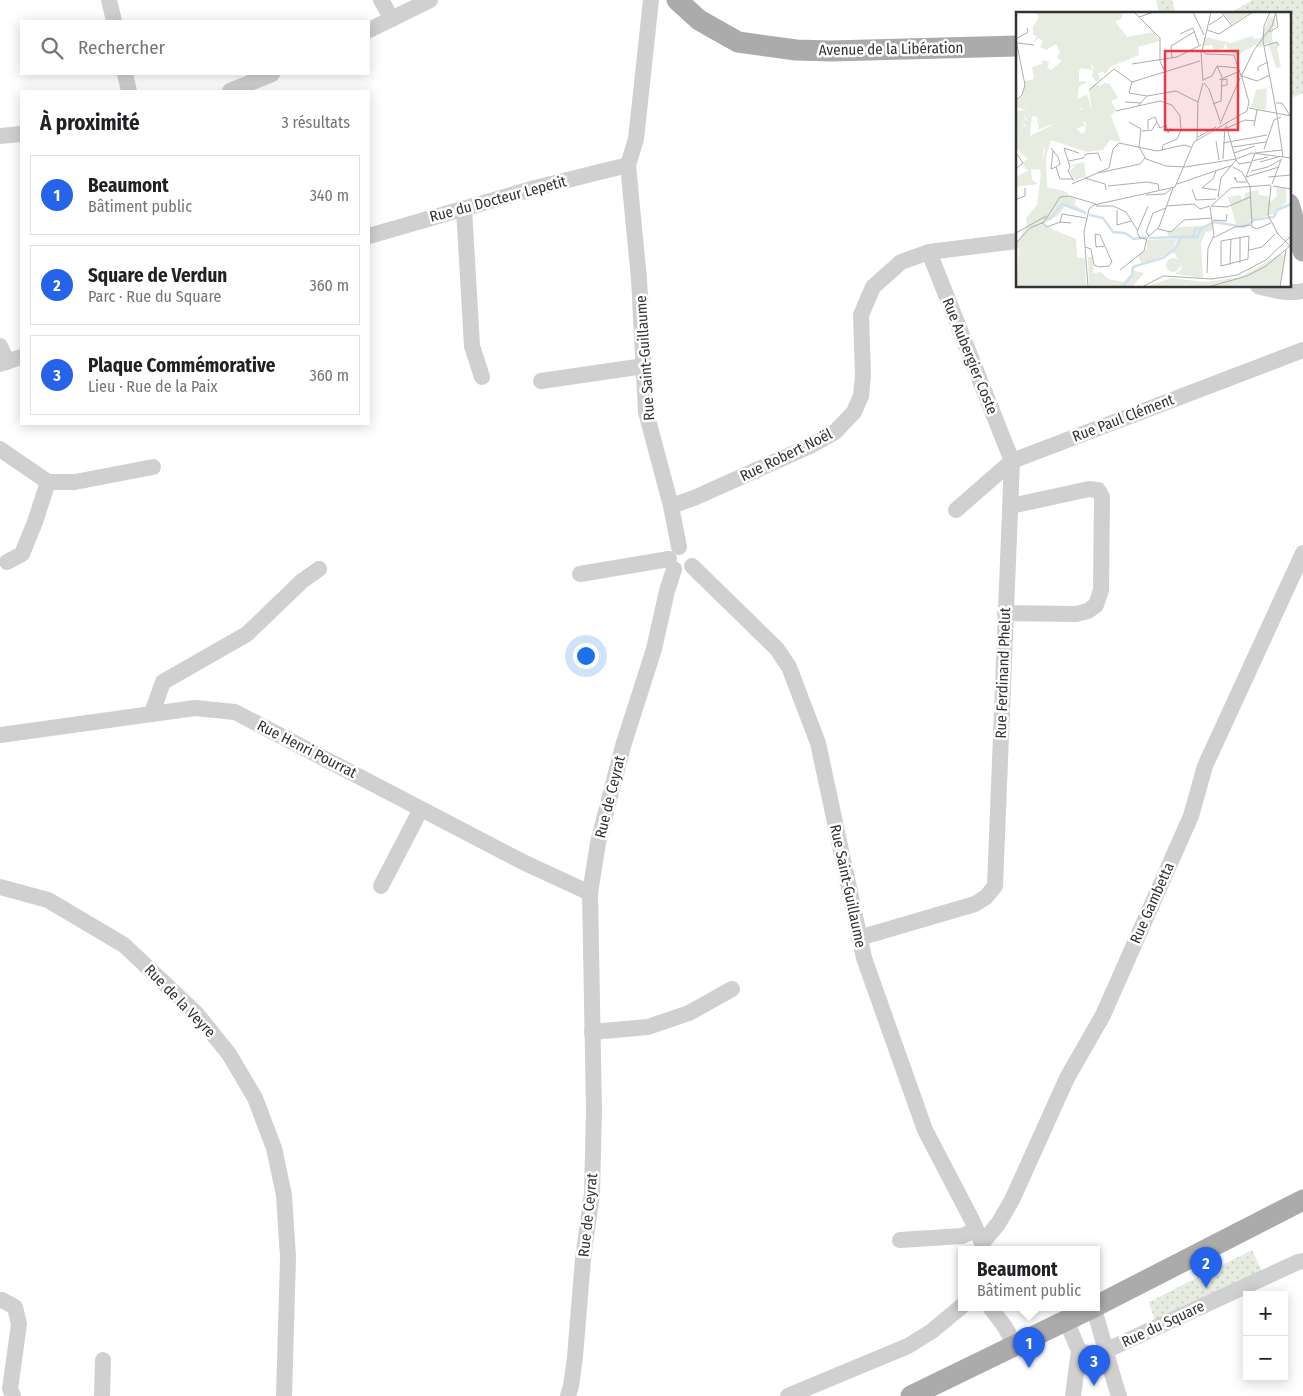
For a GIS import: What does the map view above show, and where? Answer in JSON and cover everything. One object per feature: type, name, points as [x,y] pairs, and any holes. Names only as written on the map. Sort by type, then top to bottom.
[{"type":"main road","name":"Avenue de la Libération","points":[[677,0],[700,20],[738,42],[796,50],[831,51],[1016,46]]},
{"type":"main road","name":"Avenue de la Libération","points":[[692,0],[706,12],[765,45]]},
{"type":"main road","points":[[1290,207],[1303,251]]},
{"type":"main road","points":[[1100,1304],[1303,1200]]},
{"type":"main road","points":[[911,1396],[1085,1311]]},
{"type":"street","points":[[109,0],[114,20]]},
{"type":"street","points":[[381,0],[392,19]]},
{"type":"street","points":[[370,30],[430,0]]},
{"type":"street","points":[[628,165],[636,139],[651,0]]},
{"type":"street","points":[[125,75],[129,90]]},
{"type":"street","points":[[233,90],[270,75]]},
{"type":"street","points":[[0,136],[20,134]]},
{"type":"street","name":"Rue du Docteur Lepetit","points":[[370,236],[535,188],[628,165]]},
{"type":"street","name":"Rue Saint-Guillaume","points":[[628,165],[639,278],[646,412],[670,506],[674,559]]},
{"type":"street","points":[[464,208],[472,346],[482,377]]},
{"type":"street","name":"Rue Robert Noël","points":[[670,506],[694,498],[810,446],[835,432],[854,412],[861,396],[863,375],[860,315],[873,287],[901,262],[929,252],[1016,241]]},
{"type":"street","name":"Rue Aubergier Coste","points":[[929,252],[1012,460]]},
{"type":"street","points":[[1266,288],[1295,293],[1303,291]]},
{"type":"street","points":[[0,346],[9,361]]},
{"type":"street","name":"Rue Paul Clément","points":[[956,510],[1012,460],[1303,350]]},
{"type":"street","points":[[541,382],[644,366]]},
{"type":"street","points":[[0,450],[48,482],[74,482],[153,467]]},
{"type":"street","name":"Rue Ferdinand Phelut","points":[[859,938],[975,904],[986,897],[995,886],[1012,460]]},
{"type":"street","points":[[7,562],[22,554],[48,482]]},
{"type":"street","points":[[1005,614],[1076,614],[1088,611],[1096,605],[1100,590],[1102,497],[1098,490],[1088,489],[1011,506]]},
{"type":"street","name":"Rue Saint-Guillaume","points":[[674,559],[687,548],[694,558],[692,566],[777,649],[789,667],[818,743],[864,958],[925,1130],[981,1240]]},
{"type":"street","name":"Rue Gambetta","points":[[981,1240],[998,1224],[1012,1200],[1067,1078],[1103,1015],[1191,816],[1205,766],[1303,553]]},
{"type":"street","points":[[580,574],[674,559],[682,572],[692,566]]},
{"type":"street","name":"Rue de Ceyrat","points":[[568,1396],[575,1357],[583,1259],[592,1194],[594,1110],[590,893],[598,843],[619,763],[654,649],[674,559]]},
{"type":"street","points":[[152,714],[163,682],[247,634],[302,581],[320,569]]},
{"type":"street","name":"Rue Henri Pourrat","points":[[0,735],[195,708],[235,712],[525,863],[590,893]]},
{"type":"street","points":[[381,886],[421,808]]},
{"type":"street","name":"Rue de la Veyre","points":[[0,887],[48,900],[124,945],[196,1013],[229,1054],[255,1098],[274,1148],[284,1195],[288,1256],[284,1396]]},
{"type":"street","points":[[592,1032],[648,1027],[689,1013],[732,989]]},
{"type":"street","points":[[900,1240],[962,1236],[981,1240]]},
{"type":"street","name":"Rue du Square","points":[[1107,1356],[1303,1261]]},
{"type":"street","points":[[0,1300],[15,1306],[19,1324],[10,1389],[12,1396]]},
{"type":"street","points":[[788,1396],[908,1346],[932,1331],[958,1309]]},
{"type":"street","points":[[993,1311],[1015,1344]]},
{"type":"street","points":[[1095,1311],[1119,1396]]},
{"type":"street","points":[[1066,1320],[1079,1351],[1073,1396]]},
{"type":"street","points":[[1079,1351],[1090,1355],[1107,1356]]},
{"type":"street","points":[[1078,1368],[1107,1356]]},
{"type":"street","points":[[102,1396],[103,1360]]},
{"type":"shaded area","points":[[1156,0],[1172,0],[1175,12],[1159,12]]},
{"type":"shaded area","points":[[1303,0],[1303,93],[1290,99],[1290,12],[1233,12],[1251,1]]},
{"type":"shaded area","points":[[1252,1250],[1263,1273],[1157,1327],[1149,1302]]},
{"type":"place","name":"Square de Verdun","points":[[1206,1288]]},
{"type":"place","name":"Beaumont","points":[[1029,1368]]},
{"type":"place","name":"Plaque Commémorative","points":[[1094,1386]]}]
